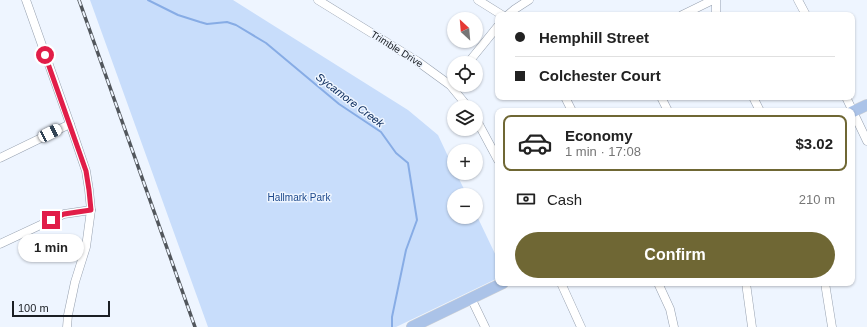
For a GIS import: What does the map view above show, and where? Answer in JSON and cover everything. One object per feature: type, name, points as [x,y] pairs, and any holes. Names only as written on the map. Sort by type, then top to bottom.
[{"type":"main road","points":[[855,111],[867,105]]},
{"type":"main road","points":[[413,326],[497,286]]},
{"type":"street","points":[[26,0],[86,171],[89,190],[91,210],[86,248],[75,282],[67,327]]},
{"type":"street","name":"Trimble Drive","points":[[318,0],[447,79]]},
{"type":"street","points":[[478,0],[497,12]]},
{"type":"street","points":[[512,12],[529,0]]},
{"type":"street","points":[[689,12],[715,0],[716,12]]},
{"type":"street","points":[[798,0],[804,12]]},
{"type":"street","points":[[474,56],[495,30]]},
{"type":"street","points":[[855,116],[867,141]]},
{"type":"street","points":[[0,158],[70,124]]},
{"type":"street","points":[[483,132],[495,154]]},
{"type":"street","points":[[0,244],[64,214],[91,210]]},
{"type":"street","points":[[562,286],[581,327]]},
{"type":"street","points":[[659,286],[670,309],[674,327]]},
{"type":"street","points":[[746,286],[752,327]]},
{"type":"street","points":[[825,286],[832,327]]},
{"type":"street","points":[[471,298],[485,327]]},
{"type":"green space","name":"Hallmark Park","points":[[90,0],[233,0],[408,110],[438,135],[447,154],[447,180],[460,180],[464,188],[447,188],[447,224],[481,224],[495,254],[495,279],[396,327],[208,327]]},
{"type":"waterway","name":"Sycamore Creek","points":[[148,0],[178,15],[207,24],[227,22],[236,25],[266,43],[339,104],[381,132],[396,153],[408,163],[417,220],[406,250],[392,317],[392,327]]},
{"type":"railway","points":[[79,0],[195,327]]},
{"type":"route","points":[[45,55],[86,171],[91,210],[64,214],[51,220]]}]
